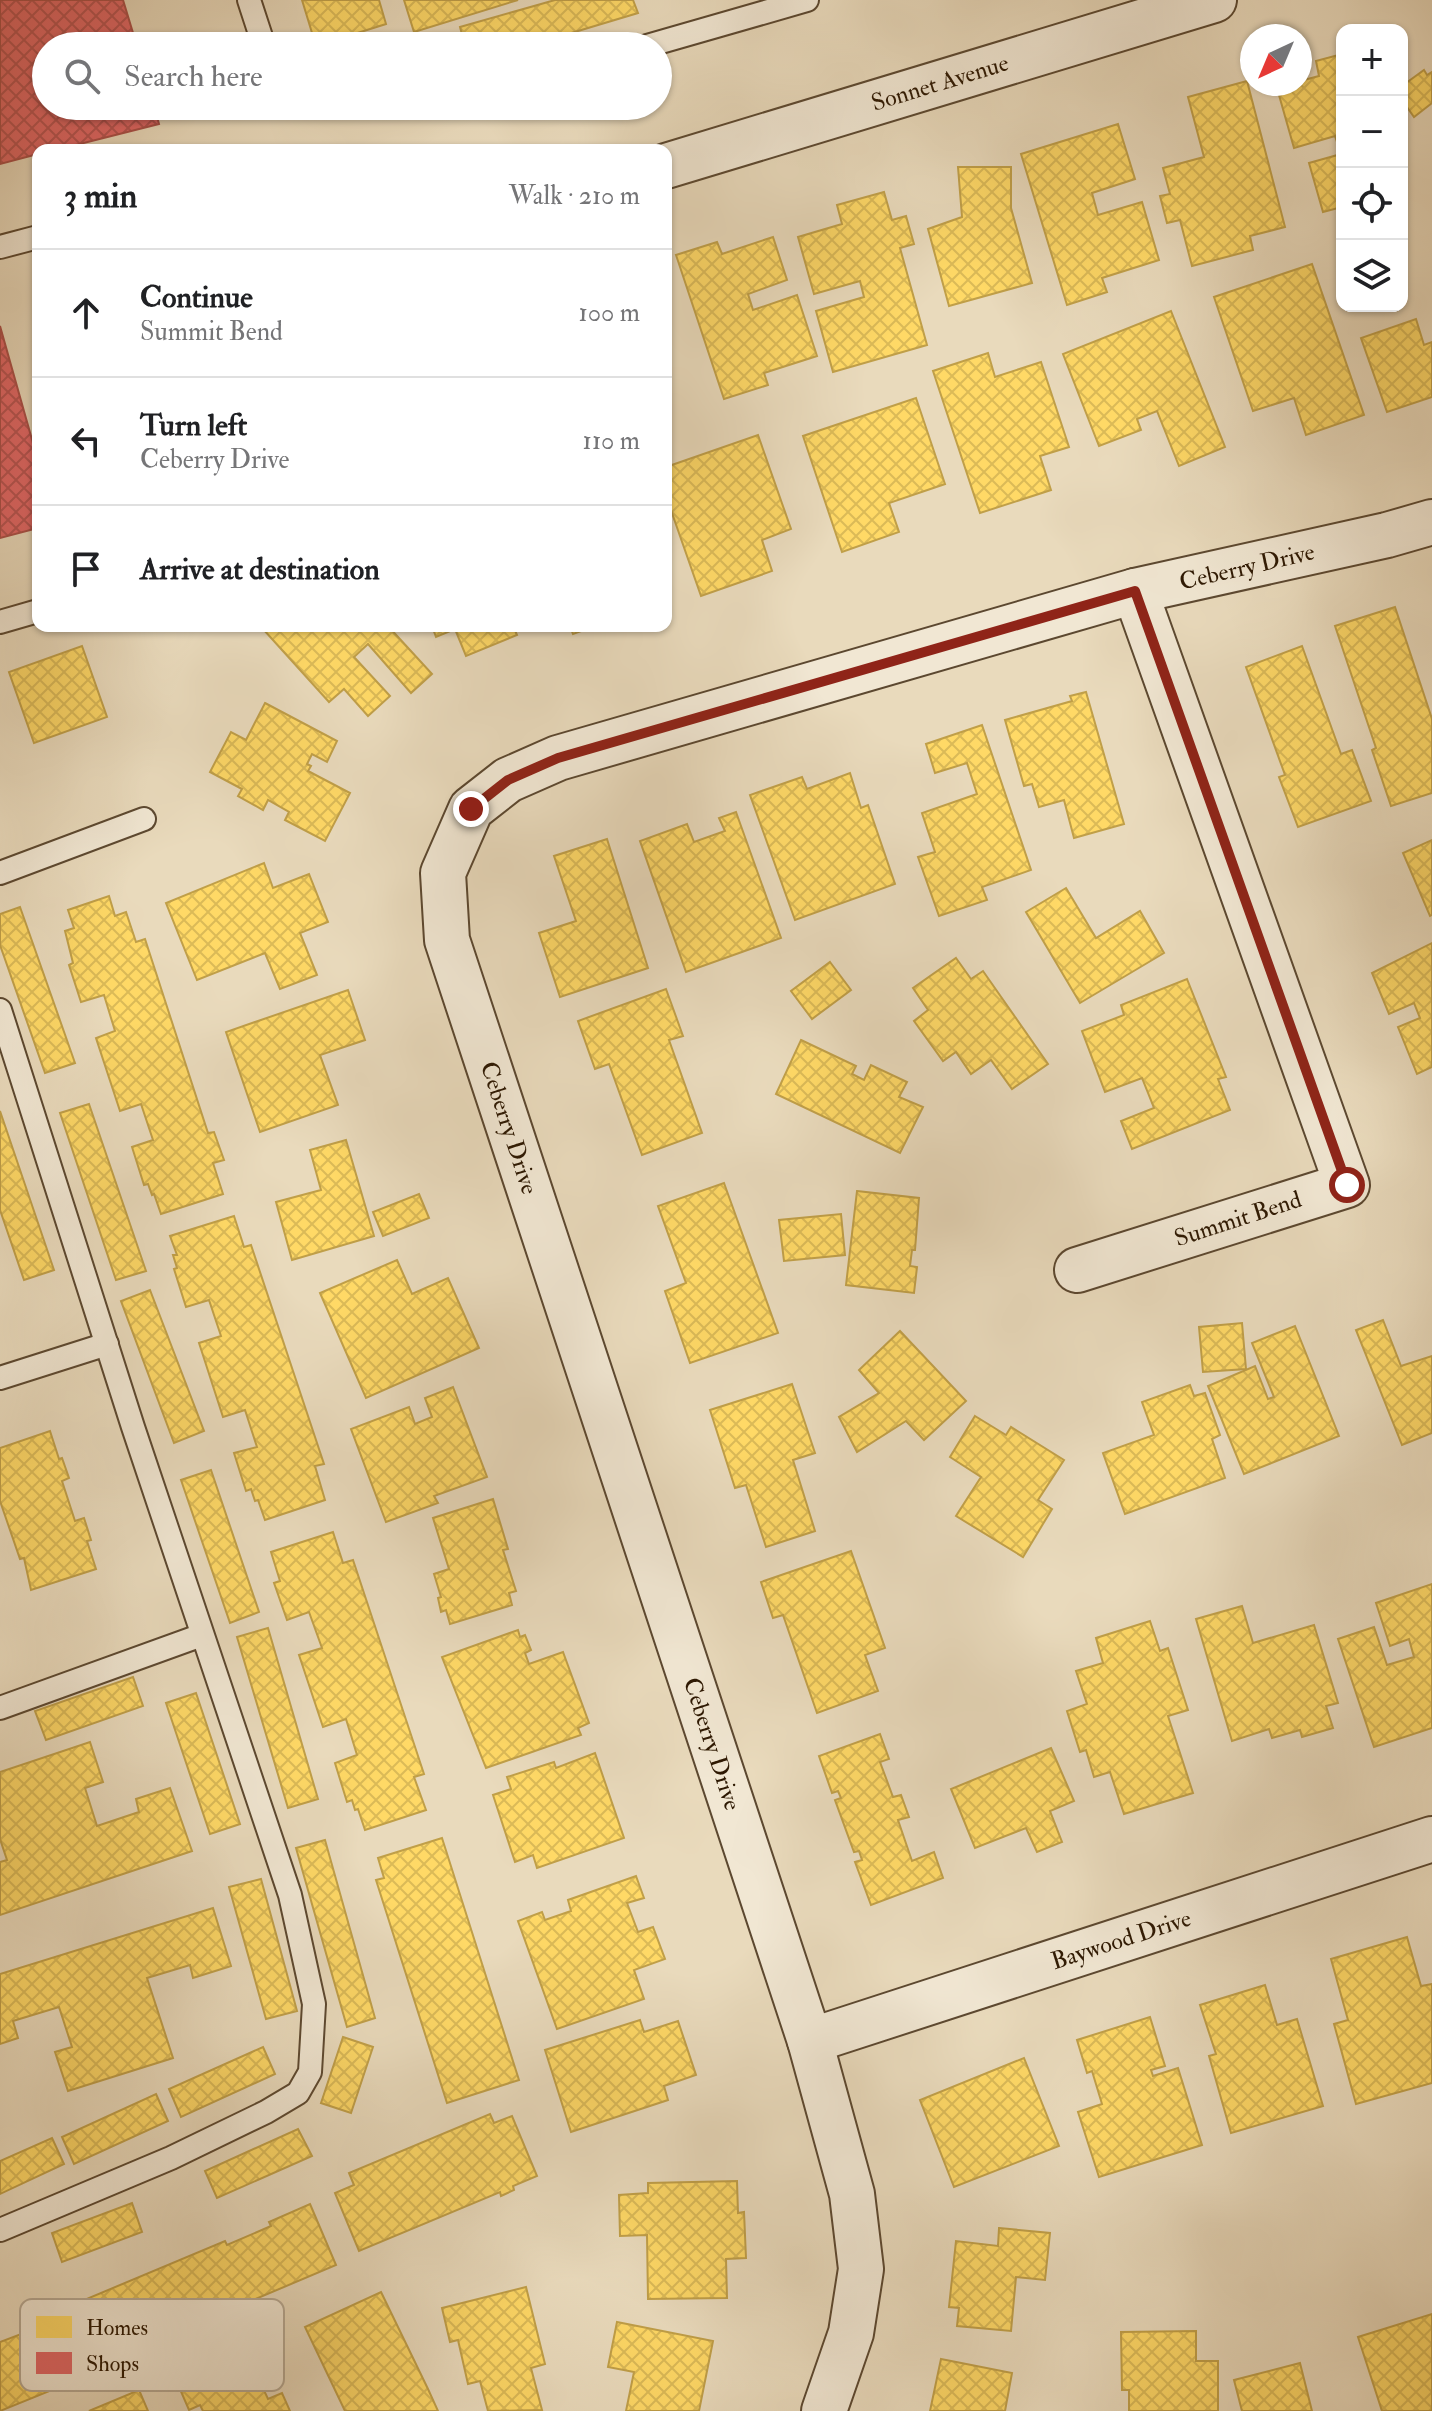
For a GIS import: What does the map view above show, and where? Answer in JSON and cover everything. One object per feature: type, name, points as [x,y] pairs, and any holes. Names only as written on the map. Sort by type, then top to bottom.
[{"type":"street","name":"Sonnet Avenue","points":[[672,164],[1214,0]]},
{"type":"street","name":"Ceberry Drive","points":[[824,2411],[851,2333],[861,2269],[852,2194],[810,2041],[447,940],[443,873],[471,809],[508,780],[558,758],[1135,591],[1387,535],[1432,522]]},
{"type":"street","name":"Summit Bend","points":[[1077,1270],[1347,1185],[1135,591]]},
{"type":"street","name":"Baywood Drive","points":[[810,2041],[1432,1839]]},
{"type":"lane","points":[[249,0],[259,32]]},
{"type":"lane","points":[[672,36],[739,10],[807,0]]},
{"type":"lane","points":[[0,247],[32,239]]},
{"type":"lane","points":[[0,622],[32,613]]},
{"type":"lane","points":[[0,873],[144,819]]},
{"type":"lane","points":[[0,1010],[202,1635],[290,1895],[314,2004],[310,2072],[298,2093],[171,2158],[0,2230]]},
{"type":"lane","points":[[0,1378],[107,1344]]},
{"type":"lane","points":[[0,1708],[202,1635]]},
{"type":"building: Homes","points":[[302,0],[379,0],[386,24],[361,32],[312,32]]},
{"type":"building: Homes","points":[[404,0],[518,0],[414,32]]},
{"type":"building: Homes","points":[[555,0],[633,0],[638,13],[575,32],[461,32],[460,27]]},
{"type":"building: Homes","points":[[1336,56],[1336,139],[1335,136],[1294,148],[1279,96],[1312,96],[1312,78],[1319,76],[1316,61]]},
{"type":"building: Homes","points":[[1424,70],[1427,75],[1432,72],[1432,103],[1414,117],[1408,108],[1408,82]]},
{"type":"building: Homes","points":[[1240,83],[1240,96],[1251,96],[1285,227],[1250,236],[1253,250],[1192,266],[1180,220],[1167,223],[1160,196],[1170,194],[1163,168],[1204,157],[1188,97]]},
{"type":"building: Homes","points":[[1118,124],[1135,179],[1092,193],[1098,215],[1142,202],[1159,260],[1102,278],[1107,292],[1067,305],[1021,154]]},
{"type":"building: Homes","points":[[1336,155],[1336,209],[1323,212],[1309,163]]},
{"type":"building: Homes","points":[[958,167],[1011,167],[1011,208],[1032,283],[949,306],[928,229],[962,217]]},
{"type":"building: Homes","points":[[884,192],[892,220],[906,216],[914,244],[900,248],[927,345],[833,372],[816,311],[864,297],[860,281],[814,294],[798,237],[842,224],[837,205]]},
{"type":"building: Homes","points":[[773,237],[787,280],[748,294],[753,310],[797,295],[817,356],[764,373],[768,385],[724,399],[676,255],[717,242],[722,254]]},
{"type":"building: Homes","points":[[1312,264],[1364,415],[1306,435],[1294,398],[1253,411],[1214,297]]},
{"type":"building: Homes","points":[[1171,311],[1225,447],[1179,466],[1157,411],[1137,419],[1141,430],[1099,446],[1063,354]]},
{"type":"building: Homes","points":[[1416,319],[1424,345],[1432,342],[1432,397],[1387,412],[1361,338]]},
{"type":"building: Homes","points":[[988,353],[995,377],[1041,362],[1069,447],[1040,456],[1051,490],[980,513],[933,371]]},
{"type":"building: Homes","points":[[916,398],[945,484],[889,503],[899,532],[842,552],[803,436]]},
{"type":"building: Homes","points":[[758,435],[791,529],[762,540],[772,571],[701,596],[672,513],[672,465]]},
{"type":"building: Homes","points":[[1395,607],[1432,719],[1432,793],[1391,806],[1372,750],[1376,748],[1335,626]]},
{"type":"building: Homes","points":[[266,632],[394,632],[432,674],[411,693],[368,644],[354,657],[390,696],[368,716],[344,689],[329,702]]},
{"type":"building: Homes","points":[[456,632],[516,632],[517,635],[466,656]]},
{"type":"building: Homes","points":[[82,646],[107,717],[34,743],[9,672]]},
{"type":"building: Homes","points":[[1302,646],[1341,754],[1352,750],[1371,801],[1298,827],[1279,777],[1285,775],[1246,667]]},
{"type":"building: Homes","points":[[1086,692],[1124,824],[1074,838],[1064,800],[1039,807],[1032,784],[1024,786],[1005,720],[1072,701],[1070,696]]},
{"type":"building: Homes","points":[[265,703],[337,741],[327,762],[312,754],[307,764],[311,766],[308,771],[350,793],[325,841],[285,820],[289,812],[268,800],[263,810],[238,796],[242,789],[210,772],[231,732],[246,740]]},
{"type":"building: Homes","points":[[982,725],[1031,870],[982,887],[987,900],[939,916],[918,857],[935,852],[922,813],[977,794],[967,763],[935,773],[926,744]]},
{"type":"building: Homes","points":[[850,773],[861,808],[868,805],[895,884],[795,920],[750,795],[802,777],[807,789]]},
{"type":"building: Homes","points":[[736,812],[781,938],[686,972],[640,841],[687,824],[694,842],[725,831],[719,818]]},
{"type":"building: Homes","points":[[607,839],[648,968],[560,997],[539,933],[576,921],[554,856]]},
{"type":"building: Homes","points":[[1432,840],[1432,915],[1430,916],[1403,853]]},
{"type":"building: Homes","points":[[264,863],[273,888],[309,874],[328,922],[300,933],[317,975],[280,989],[265,953],[197,980],[166,903]]},
{"type":"building: Homes","points":[[1066,888],[1096,938],[1140,911],[1164,953],[1080,1003],[1026,912]]},
{"type":"building: Homes","points":[[109,896],[115,916],[126,912],[136,942],[145,939],[208,1133],[214,1132],[224,1160],[213,1163],[223,1194],[161,1214],[154,1194],[148,1184],[144,1185],[132,1147],[153,1140],[141,1104],[120,1111],[96,1038],[115,1031],[104,995],[81,1002],[69,965],[73,963],[65,931],[74,928],[68,910]]},
{"type":"building: Homes","points":[[20,907],[75,1063],[45,1073],[0,945],[0,914]]},
{"type":"building: Homes","points":[[1432,943],[1432,1067],[1417,1074],[1398,1027],[1420,1018],[1414,1003],[1389,1014],[1372,973]]},
{"type":"building: Homes","points":[[956,958],[971,979],[983,971],[1048,1064],[1012,1089],[991,1060],[971,1074],[956,1052],[943,1061],[914,1021],[928,1010],[913,988]]},
{"type":"building: Homes","points":[[830,962],[851,990],[812,1019],[791,991]]},
{"type":"building: Homes","points":[[1187,979],[1226,1077],[1218,1079],[1230,1110],[1132,1149],[1121,1121],[1154,1108],[1142,1078],[1105,1092],[1082,1031],[1124,1015],[1121,1005]]},
{"type":"building: Homes","points":[[666,989],[683,1036],[669,1040],[702,1133],[642,1155],[609,1064],[595,1069],[578,1021]]},
{"type":"building: Homes","points":[[348,990],[365,1040],[320,1055],[338,1105],[260,1132],[226,1032]]},
{"type":"building: Homes","points":[[801,1040],[856,1066],[852,1074],[864,1080],[871,1065],[907,1082],[899,1097],[923,1107],[900,1153],[776,1094]]},
{"type":"building: Homes","points":[[89,1104],[146,1271],[116,1280],[60,1113]]},
{"type":"building: Homes","points":[[0,1111],[54,1270],[24,1280],[0,1210]]},
{"type":"building: Homes","points":[[346,1140],[374,1236],[292,1260],[276,1202],[321,1190],[310,1150]]},
{"type":"building: Homes","points":[[724,1183],[778,1333],[690,1363],[665,1291],[686,1283],[658,1206]]},
{"type":"building: Homes","points":[[857,1191],[919,1198],[915,1250],[912,1250],[910,1266],[917,1267],[914,1293],[846,1285]]},
{"type":"building: Homes","points":[[419,1194],[429,1218],[383,1236],[373,1212]]},
{"type":"building: Homes","points":[[841,1214],[845,1255],[784,1261],[779,1220]]},
{"type":"building: Homes","points":[[234,1216],[244,1247],[251,1245],[324,1464],[315,1466],[325,1500],[265,1520],[251,1489],[246,1491],[234,1453],[257,1447],[245,1410],[223,1417],[199,1343],[221,1336],[209,1300],[186,1307],[174,1269],[177,1268],[173,1255],[177,1255],[170,1236]]},
{"type":"building: Homes","points":[[397,1260],[412,1294],[448,1278],[479,1348],[366,1398],[320,1293]]},
{"type":"building: Homes","points":[[150,1290],[204,1431],[174,1443],[121,1301]]},
{"type":"building: Homes","points":[[1383,1320],[1401,1366],[1432,1356],[1432,1433],[1402,1445],[1356,1330]]},
{"type":"building: Homes","points":[[1242,1323],[1246,1369],[1203,1372],[1199,1327]]},
{"type":"building: Homes","points":[[1295,1326],[1339,1436],[1244,1474],[1208,1386],[1255,1366],[1268,1399],[1274,1397],[1252,1343]]},
{"type":"building: Homes","points":[[900,1331],[966,1401],[924,1440],[906,1421],[857,1452],[839,1417],[879,1393],[859,1370]]},
{"type":"building: Homes","points":[[792,1384],[815,1453],[793,1460],[815,1531],[766,1547],[746,1485],[735,1488],[710,1410]]},
{"type":"building: Homes","points":[[1190,1385],[1194,1396],[1205,1393],[1220,1435],[1212,1439],[1225,1478],[1125,1514],[1103,1453],[1154,1435],[1142,1402]]},
{"type":"building: Homes","points":[[453,1387],[487,1477],[434,1496],[438,1503],[386,1522],[351,1429],[409,1407],[415,1424],[432,1417],[425,1398]]},
{"type":"building: Homes","points":[[975,1416],[1006,1435],[1011,1427],[1064,1460],[1038,1500],[1052,1509],[1023,1557],[956,1516],[981,1477],[950,1457]]},
{"type":"building: Homes","points":[[50,1431],[69,1478],[62,1481],[75,1521],[84,1518],[96,1569],[31,1590],[24,1558],[20,1559],[0,1501],[0,1448]]},
{"type":"building: Homes","points":[[211,1470],[259,1612],[230,1623],[181,1480]]},
{"type":"building: Homes","points":[[493,1499],[508,1549],[503,1550],[516,1591],[509,1593],[512,1605],[450,1624],[446,1610],[441,1612],[438,1598],[441,1597],[434,1574],[449,1569],[433,1518]]},
{"type":"building: Homes","points":[[333,1532],[343,1563],[353,1560],[424,1774],[414,1777],[426,1810],[365,1830],[358,1809],[355,1810],[352,1800],[347,1802],[335,1763],[357,1755],[346,1719],[323,1727],[299,1655],[322,1648],[309,1612],[287,1620],[274,1583],[280,1581],[271,1552]]},
{"type":"building: Homes","points":[[851,1551],[885,1648],[865,1655],[878,1691],[817,1713],[783,1615],[773,1618],[761,1582]]},
{"type":"building: Homes","points":[[1432,1584],[1432,1728],[1374,1747],[1338,1639],[1374,1627],[1387,1665],[1414,1657],[1409,1639],[1390,1646],[1376,1603]]},
{"type":"building: Homes","points":[[1242,1606],[1253,1643],[1314,1625],[1338,1703],[1326,1706],[1333,1728],[1302,1737],[1300,1730],[1272,1738],[1269,1729],[1232,1741],[1196,1619]]},
{"type":"building: Homes","points":[[1150,1621],[1160,1651],[1168,1648],[1188,1710],[1168,1716],[1193,1793],[1124,1814],[1110,1772],[1094,1777],[1086,1750],[1080,1752],[1067,1711],[1087,1704],[1076,1671],[1103,1663],[1096,1638]]},
{"type":"building: Homes","points":[[268,1628],[318,1799],[288,1808],[237,1637]]},
{"type":"building: Homes","points":[[518,1630],[520,1637],[525,1635],[531,1650],[525,1653],[529,1664],[563,1652],[589,1723],[578,1728],[581,1735],[486,1768],[442,1657]]},
{"type":"building: Homes","points":[[133,1677],[143,1706],[46,1740],[35,1711]]},
{"type":"building: Homes","points":[[196,1693],[240,1824],[210,1834],[166,1703]]},
{"type":"building: Homes","points":[[880,1734],[889,1759],[880,1762],[893,1797],[901,1795],[909,1817],[898,1820],[912,1861],[934,1852],[943,1878],[871,1905],[855,1862],[862,1860],[859,1851],[854,1852],[835,1800],[841,1798],[838,1791],[832,1793],[819,1756]]},
{"type":"building: Homes","points":[[90,1742],[103,1782],[85,1788],[97,1826],[139,1812],[136,1799],[170,1788],[192,1851],[0,1915],[0,1862],[7,1860],[0,1839],[0,1772]]},
{"type":"building: Homes","points":[[1051,1748],[1074,1801],[1050,1811],[1062,1842],[1037,1852],[1026,1828],[975,1848],[951,1789]]},
{"type":"building: Homes","points":[[595,1753],[624,1838],[537,1868],[533,1855],[515,1862],[493,1795],[511,1789],[507,1777],[554,1762],[556,1768]]},
{"type":"building: Homes","points":[[442,1838],[519,2080],[447,2103],[376,1880],[384,1878],[378,1858]]},
{"type":"building: Homes","points":[[325,1840],[375,2018],[347,2027],[296,1848]]},
{"type":"building: Homes","points":[[636,1876],[644,1898],[627,1903],[638,1932],[653,1927],[665,1959],[634,1970],[644,1999],[557,2029],[518,1921],[542,1912],[545,1920],[571,1911],[568,1900]]},
{"type":"building: Homes","points":[[261,1879],[297,2011],[266,2019],[229,1887]]},
{"type":"building: Homes","points":[[213,1908],[231,1966],[193,1978],[190,1965],[147,1978],[173,2058],[68,2091],[55,2052],[72,2047],[59,2007],[13,2021],[18,2038],[0,2044],[0,1974]]},
{"type":"building: Homes","points":[[1407,1937],[1421,1986],[1432,1984],[1432,2083],[1356,2104],[1334,2024],[1348,2020],[1331,1959]]},
{"type":"building: Homes","points":[[1265,1985],[1277,2025],[1297,2019],[1323,2106],[1231,2133],[1209,2056],[1216,2054],[1200,2005]]},
{"type":"building: Homes","points":[[1150,2017],[1165,2066],[1151,2070],[1153,2076],[1178,2068],[1202,2145],[1099,2177],[1078,2112],[1102,2104],[1092,2071],[1087,2073],[1077,2040]]},
{"type":"building: Homes","points":[[640,2020],[644,2032],[678,2021],[696,2075],[664,2086],[668,2100],[571,2132],[545,2050]]},
{"type":"building: Homes","points":[[343,2037],[373,2047],[351,2113],[321,2103]]},
{"type":"building: Homes","points":[[263,2047],[275,2074],[181,2117],[169,2089]]},
{"type":"building: Homes","points":[[1024,2058],[1059,2146],[954,2187],[920,2100]]},
{"type":"building: Homes","points":[[156,2094],[168,2121],[74,2164],[62,2137]]},
{"type":"building: Homes","points":[[490,2114],[494,2123],[512,2116],[537,2176],[513,2186],[514,2190],[501,2196],[500,2192],[359,2251],[335,2193],[354,2185],[349,2173]]},
{"type":"building: Homes","points":[[298,2129],[312,2156],[217,2198],[205,2171]]},
{"type":"building: Homes","points":[[52,2138],[64,2164],[0,2194],[0,2161]]},
{"type":"building: Homes","points":[[737,2181],[738,2213],[744,2212],[746,2258],[726,2259],[727,2298],[648,2299],[647,2235],[620,2236],[619,2195],[648,2193],[648,2183]]},
{"type":"building: Homes","points":[[132,2203],[142,2232],[62,2262],[52,2233]]},
{"type":"building: Homes","points":[[310,2204],[336,2265],[256,2299],[87,2299],[225,2241],[227,2245],[271,2226],[269,2222]]},
{"type":"building: Homes","points":[[999,2228],[1050,2233],[1045,2280],[1016,2277],[1011,2331],[957,2326],[959,2308],[949,2307],[956,2241],[998,2246]]},
{"type":"building: Homes","points":[[526,2287],[545,2364],[531,2368],[542,2410],[488,2411],[480,2381],[468,2384],[458,2340],[450,2342],[442,2308]]},
{"type":"building: Homes","points":[[381,2292],[438,2411],[345,2411],[305,2327]]},
{"type":"building: Homes","points":[[1432,2314],[1432,2411],[1382,2411],[1358,2337]]},
{"type":"building: Homes","points":[[617,2322],[713,2341],[699,2411],[626,2411],[634,2372],[608,2367]]},
{"type":"building: Homes","points":[[1196,2331],[1196,2361],[1218,2361],[1218,2411],[1129,2411],[1129,2390],[1122,2390],[1121,2332]]},
{"type":"building: Homes","points":[[20,2334],[20,2391],[50,2391],[0,2411],[0,2342]]},
{"type":"building: Homes","points":[[941,2359],[1012,2373],[1005,2411],[930,2411]]},
{"type":"building: Homes","points":[[1300,2363],[1312,2411],[1242,2411],[1234,2380]]},
{"type":"building: Homes","points":[[139,2391],[148,2411],[89,2411]]},
{"type":"building: Homes","points":[[181,2391],[264,2391],[268,2399],[282,2393],[290,2411],[203,2411],[200,2405],[189,2410]]},
{"type":"building: Shops","points":[[0,0],[123,0],[133,32],[32,32],[32,120],[158,120],[159,124],[80,144],[32,144],[32,156],[0,164]]},
{"type":"building: Shops","points":[[0,326],[32,440],[32,530],[0,538]]},
{"type":"route","points":[[471,809],[508,780],[558,758],[1135,591],[1347,1185]]}]
